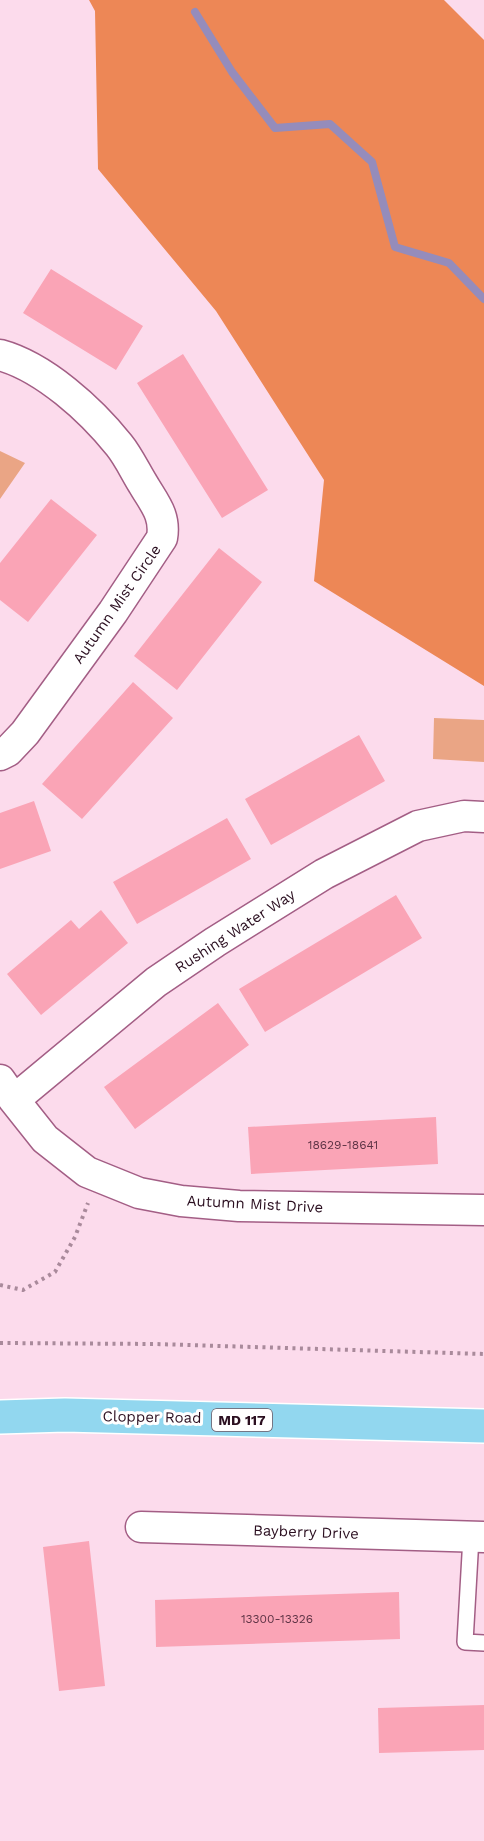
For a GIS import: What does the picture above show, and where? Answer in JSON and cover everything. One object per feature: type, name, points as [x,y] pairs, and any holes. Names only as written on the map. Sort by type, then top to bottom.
[{"type":"main road","name":"Clopper Road","points":[[0,1417],[65,1415],[484,1426]]},
{"type":"street","name":"Autumn Mist Circle","points":[[0,355],[11,358],[59,386],[97,421],[120,446],[159,512],[164,525],[162,538],[26,733],[0,755]]},
{"type":"street","name":"Rushing Water Way","points":[[7,1090],[214,942],[324,874],[418,826],[464,816],[484,817]]},
{"type":"street","name":"Autumn Mist Drive","points":[[7,1090],[45,1139],[87,1172],[139,1193],[181,1201],[239,1206],[484,1210]]},
{"type":"street","name":"Bayberry Drive","points":[[141,1527],[477,1537]]},
{"type":"lane","name":"Bayberry Drive","points":[[477,1537],[465,1642],[484,1643]]},
{"type":"path","points":[[0,1285],[23,1290],[55,1272],[75,1237],[98,1177]]},
{"type":"path","points":[[0,1342],[155,1344],[484,1354]]},
{"type":"shaded area","points":[[89,0],[444,0],[484,40],[484,686],[314,581],[324,480],[216,311],[98,169],[95,11]]},
{"type":"shaded area","points":[[0,451],[25,463],[0,499]]},
{"type":"shaded area","points":[[434,718],[484,720],[484,762],[433,759]]},
{"type":"building","points":[[51,269],[143,326],[116,370],[23,313]]},
{"type":"building","points":[[183,354],[268,490],[222,518],[137,383]]},
{"type":"building","points":[[51,499],[97,535],[28,622],[0,600],[0,563]]},
{"type":"building","points":[[219,548],[262,582],[177,690],[134,656]]},
{"type":"building","points":[[133,682],[173,718],[82,819],[42,784]]},
{"type":"building","points":[[359,735],[385,781],[271,845],[245,799]]},
{"type":"building","points":[[34,801],[51,851],[0,869],[0,813]]},
{"type":"building","points":[[227,818],[251,859],[137,924],[113,882]]},
{"type":"building","points":[[396,895],[422,938],[265,1032],[239,989]]},
{"type":"building","points":[[101,910],[128,943],[41,1015],[7,974],[71,920],[79,929]]},
{"type":"building","points":[[218,1003],[249,1045],[135,1129],[104,1087]]},
{"type":"building","points":[[436,1117],[438,1164],[251,1174],[248,1127]]},
{"type":"building","points":[[89,1541],[105,1686],[59,1691],[43,1547]]},
{"type":"building","points":[[399,1592],[400,1639],[156,1647],[155,1600]]},
{"type":"building","points":[[484,1705],[484,1750],[379,1753],[378,1708]]},
{"type":"waterway","points":[[195,12],[232,72],[275,128],[330,124],[372,162],[395,247],[449,263],[484,299]]}]
